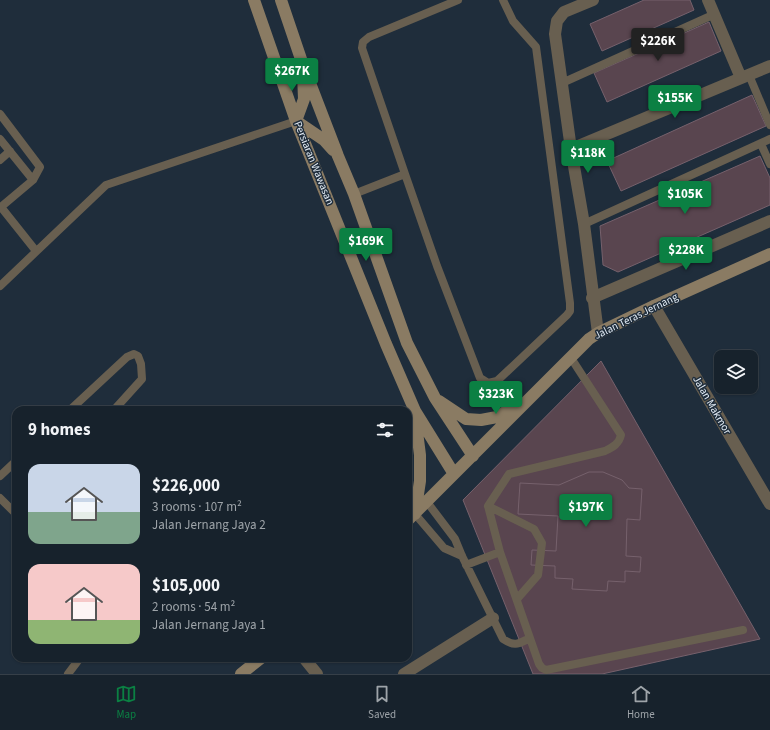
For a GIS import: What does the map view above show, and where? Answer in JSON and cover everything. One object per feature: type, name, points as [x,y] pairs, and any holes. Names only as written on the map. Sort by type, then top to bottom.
[{"type":"main road","name":"Persiaran Wawasan","points":[[254,0],[296,121],[386,344],[415,411],[454,474]]},
{"type":"main road","points":[[281,0],[303,65],[354,194],[407,343],[435,398],[472,456]]},
{"type":"main road","points":[[303,65],[304,99],[296,121],[324,140],[338,156]]},
{"type":"main road","name":"Jalan Teras Jernang","points":[[412,516],[571,358],[588,339],[654,306],[770,254]]},
{"type":"main road","points":[[435,398],[466,419],[481,420],[497,417],[537,391]]},
{"type":"main road","points":[[412,513],[420,481],[420,455],[415,411]]},
{"type":"main road","points":[[241,674],[256,662]]},
{"type":"street","points":[[593,0],[564,12],[557,21],[555,34],[571,149],[584,224],[592,298],[598,333]]},
{"type":"street","points":[[708,0],[745,76]]},
{"type":"street","points":[[571,149],[770,66]]},
{"type":"street","points":[[592,298],[770,221]]},
{"type":"street","name":"Jalan Makmor","points":[[654,306],[770,504]]},
{"type":"street","points":[[404,674],[493,618]]},
{"type":"street","points":[[307,662],[317,674]]},
{"type":"lane","points":[[458,0],[369,37],[363,42],[362,48],[437,266],[480,378],[488,383],[497,382],[568,315],[570,311],[536,47],[513,21],[502,0]]},
{"type":"lane","points":[[562,83],[715,14]]},
{"type":"lane","points":[[745,76],[770,125]]},
{"type":"lane","points":[[0,114],[40,166],[40,169],[33,180],[0,206],[36,251]]},
{"type":"lane","points":[[0,286],[106,185],[296,121]]},
{"type":"lane","points":[[0,139],[33,180]]},
{"type":"lane","points":[[584,224],[770,139]]},
{"type":"lane","points":[[761,144],[770,164]]},
{"type":"lane","points":[[0,160],[10,151]]},
{"type":"lane","points":[[354,194],[405,174]]},
{"type":"lane","points":[[74,406],[127,357],[134,354],[138,356],[141,364],[142,379],[118,406]]},
{"type":"lane","points":[[571,358],[621,435],[620,441],[616,445],[605,450],[509,474],[488,506],[500,552],[539,664],[546,670],[743,630]]},
{"type":"lane","points":[[0,476],[12,465]]},
{"type":"lane","points":[[0,498],[12,510]]},
{"type":"lane","points":[[427,502],[455,539],[466,566],[503,639],[510,644],[518,644],[530,638]]},
{"type":"lane","points":[[488,506],[534,529],[542,542],[538,574],[516,599]]},
{"type":"lane","points":[[412,518],[444,548],[462,556]]},
{"type":"lane","points":[[466,566],[500,552]]},
{"type":"lane","points":[[68,674],[77,662]]},
{"type":"building","points":[[644,0],[690,0],[694,10],[602,51],[590,24]]},
{"type":"building","points":[[709,22],[721,51],[607,102],[594,73]]},
{"type":"building","points":[[752,95],[766,126],[621,191],[607,161]]},
{"type":"building","points":[[760,156],[770,178],[770,205],[618,272],[603,265],[600,226]]},
{"type":"building","points":[[601,361],[760,639],[602,674],[533,674],[463,500]]},
{"type":"building","points":[[589,472],[603,472],[622,480],[629,488],[642,489],[640,520],[627,519],[626,556],[641,557],[640,572],[625,571],[625,582],[608,581],[607,591],[572,589],[573,579],[555,578],[555,566],[531,565],[532,550],[556,551],[558,516],[518,514],[520,483],[559,485]]}]
